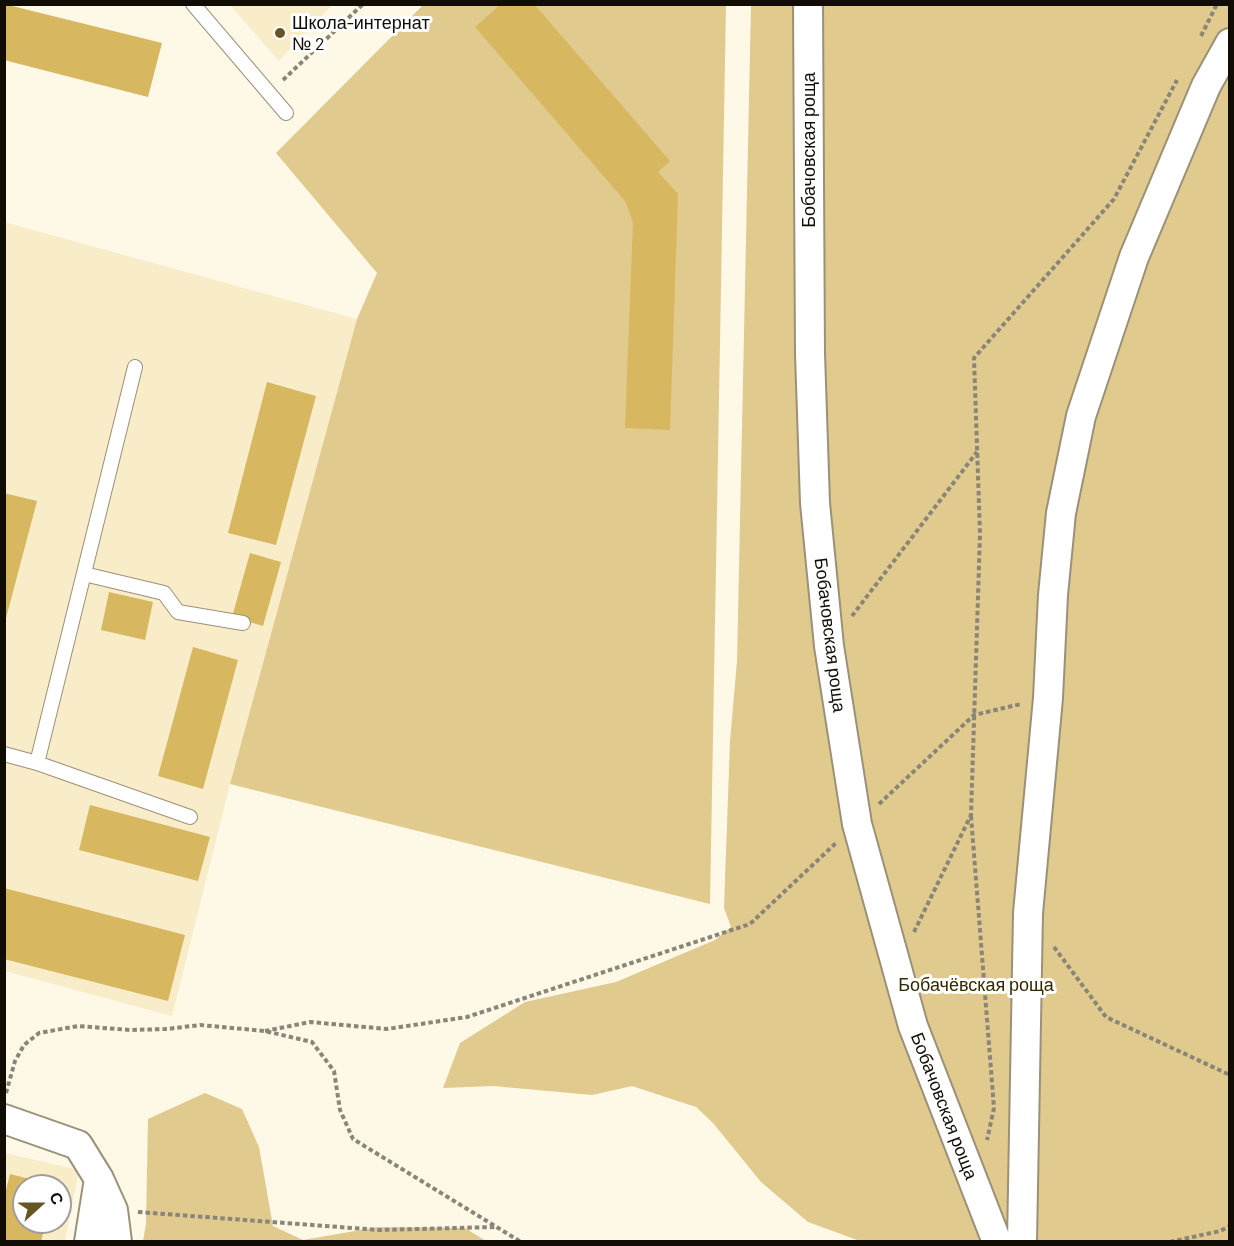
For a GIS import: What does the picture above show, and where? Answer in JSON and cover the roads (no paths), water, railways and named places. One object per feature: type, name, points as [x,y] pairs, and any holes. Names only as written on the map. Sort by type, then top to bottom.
[{"type":"street","name":"Бобачовская роща","points":[[808,4],[810,354],[815,502],[829,646],[857,824],[913,1026],[997,1242]]},
{"type":"street","points":[[1022,1242],[1028,913],[1048,698],[1053,595],[1061,513],[1081,416],[1134,257],[1206,86],[1230,43]]},
{"type":"street","points":[[4,1119],[78,1145],[99,1179],[113,1210],[117,1242]]},
{"type":"street","points":[[89,1242],[99,1179]]},
{"type":"lane","points":[[193,4],[286,113]]},
{"type":"lane","points":[[37,763],[135,367]]},
{"type":"lane","points":[[84,574],[164,592],[178,612],[243,623]]},
{"type":"lane","points":[[4,754],[37,763],[190,818]]},
{"type":"place","name":"Школа-интернат № 2","points":[[280,33]]},
{"type":"park label","name":"Бобачёвская роща","points":[[976,985]]}]
